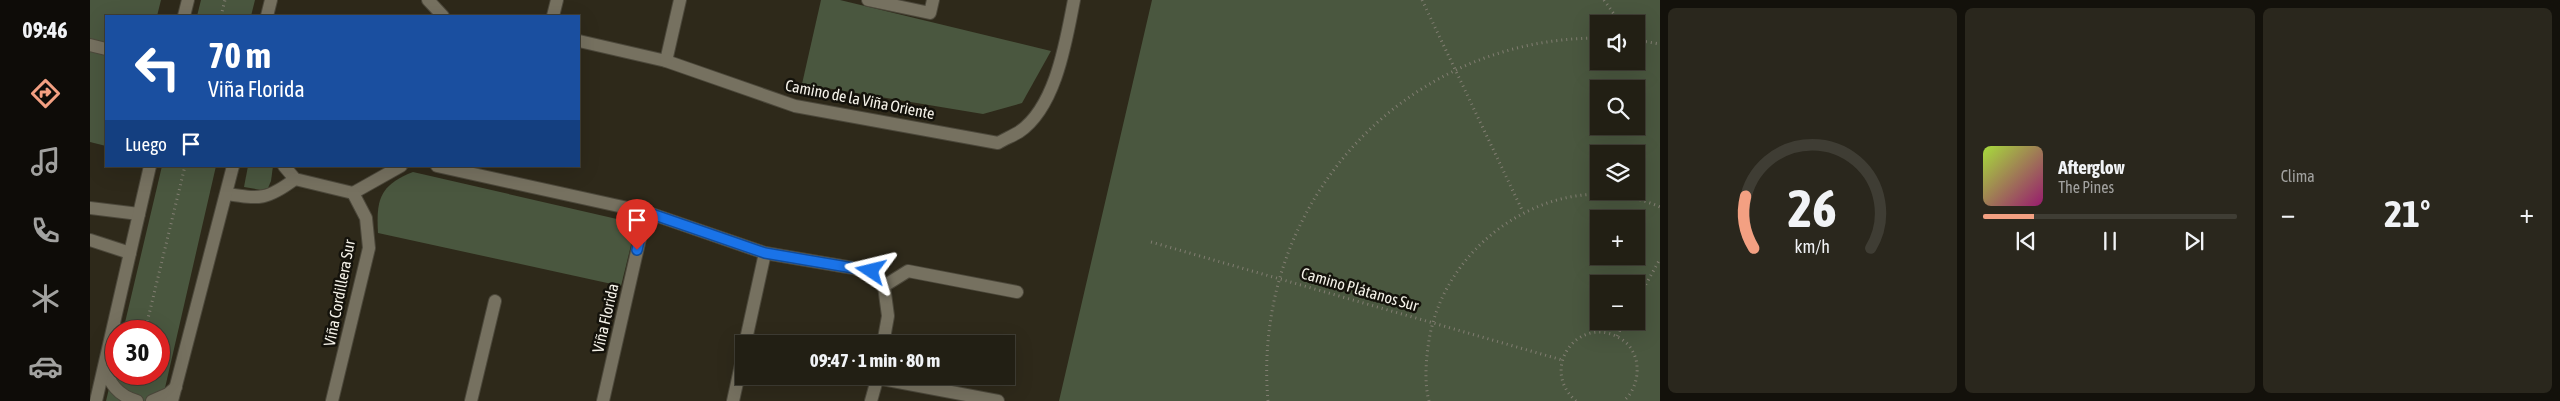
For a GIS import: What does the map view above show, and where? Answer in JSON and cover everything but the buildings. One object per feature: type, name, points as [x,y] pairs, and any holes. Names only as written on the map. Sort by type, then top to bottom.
[{"type":"street","points":[[184,15],[188,0]]},
{"type":"street","points":[[267,15],[271,0]]},
{"type":"street","points":[[553,15],[557,0]]},
{"type":"street","points":[[666,61],[680,0]]},
{"type":"street","points":[[868,0],[930,13],[933,0]]},
{"type":"street","name":"Camino de la Viña Oriente","points":[[580,41],[666,61],[796,106],[998,142],[1020,131],[1044,106],[1063,54],[1074,0]]},
{"type":"street","points":[[428,1],[442,15]]},
{"type":"street","points":[[90,45],[105,50]]},
{"type":"street","points":[[115,320],[150,167]]},
{"type":"street","points":[[172,401],[233,167]]},
{"type":"street","points":[[285,167],[294,179],[353,193],[399,167]]},
{"type":"street","points":[[442,167],[646,212],[765,253],[871,271],[884,286],[888,316],[885,335]]},
{"type":"street","points":[[227,194],[255,198],[275,194],[294,179]]},
{"type":"street","name":"Viña Cordillera Sur","points":[[332,401],[369,248],[366,218],[353,193]]},
{"type":"street","points":[[90,208],[139,214]]},
{"type":"street","name":"Viña Florida","points":[[603,401],[646,212]]},
{"type":"street","points":[[90,240],[130,253]]},
{"type":"street","points":[[747,335],[765,253]]},
{"type":"street","points":[[884,286],[908,271],[1017,292]]},
{"type":"street","points":[[471,401],[495,301]]},
{"type":"street","points":[[96,401],[105,363]]},
{"type":"street","points":[[112,385],[128,398],[137,401]]},
{"type":"street","points":[[733,401],[737,385]]},
{"type":"street","points":[[871,401],[875,385]]},
{"type":"street","points":[[917,385],[998,401]]},
{"type":"street","points":[[152,401],[168,394],[176,387]]},
{"type":"path","points":[[221,15],[225,0]]},
{"type":"path","points":[[1422,0],[1523,212]]},
{"type":"path","points":[[1604,0],[1615,15]]},
{"type":"path","points":[[1268,401],[1266,358],[1279,279],[1298,229],[1323,183],[1339,162],[1374,124],[1394,107],[1456,70],[1494,54],[1528,45],[1562,39],[1590,38]]},
{"type":"path","points":[[1645,42],[1660,44]]},
{"type":"path","points":[[148,320],[185,167]]},
{"type":"path","points":[[1429,401],[1426,359],[1432,323],[1445,289],[1465,258],[1492,232],[1523,212],[1548,203],[1575,197],[1602,195],[1628,198],[1660,207]]},
{"type":"path","name":"Camino Plátanos Sur","points":[[1151,242],[1562,360]]},
{"type":"path","points":[[1645,286],[1660,259]]},
{"type":"path","points":[[1617,336],[1620,330]]},
{"type":"path","points":[[1576,401],[1563,384],[1562,360],[1567,349],[1584,335],[1606,332],[1617,336],[1627,344],[1634,354],[1638,365],[1637,378],[1626,400]]},
{"type":"green space","points":[[90,0],[161,0],[157,15],[105,15],[105,146],[90,142]]},
{"type":"green space","points":[[201,0],[255,0],[251,15],[197,15]]},
{"type":"green space","points":[[821,0],[840,0],[1051,51],[1022,103],[983,114],[802,84]]},
{"type":"green space","points":[[1152,0],[1660,0],[1660,401],[1059,401]]},
{"type":"green space","points":[[162,167],[216,167],[170,366],[170,320],[126,320]]},
{"type":"green space","points":[[248,167],[273,167],[268,188],[261,190],[244,187]]},
{"type":"green space","points":[[413,172],[630,222],[635,229],[621,286],[378,233],[378,211],[382,195],[393,182]]},
{"type":"green space","points":[[110,385],[166,385],[162,401],[106,401]]},
{"type":"route","points":[[637,250],[646,212],[765,253],[871,271]]}]
